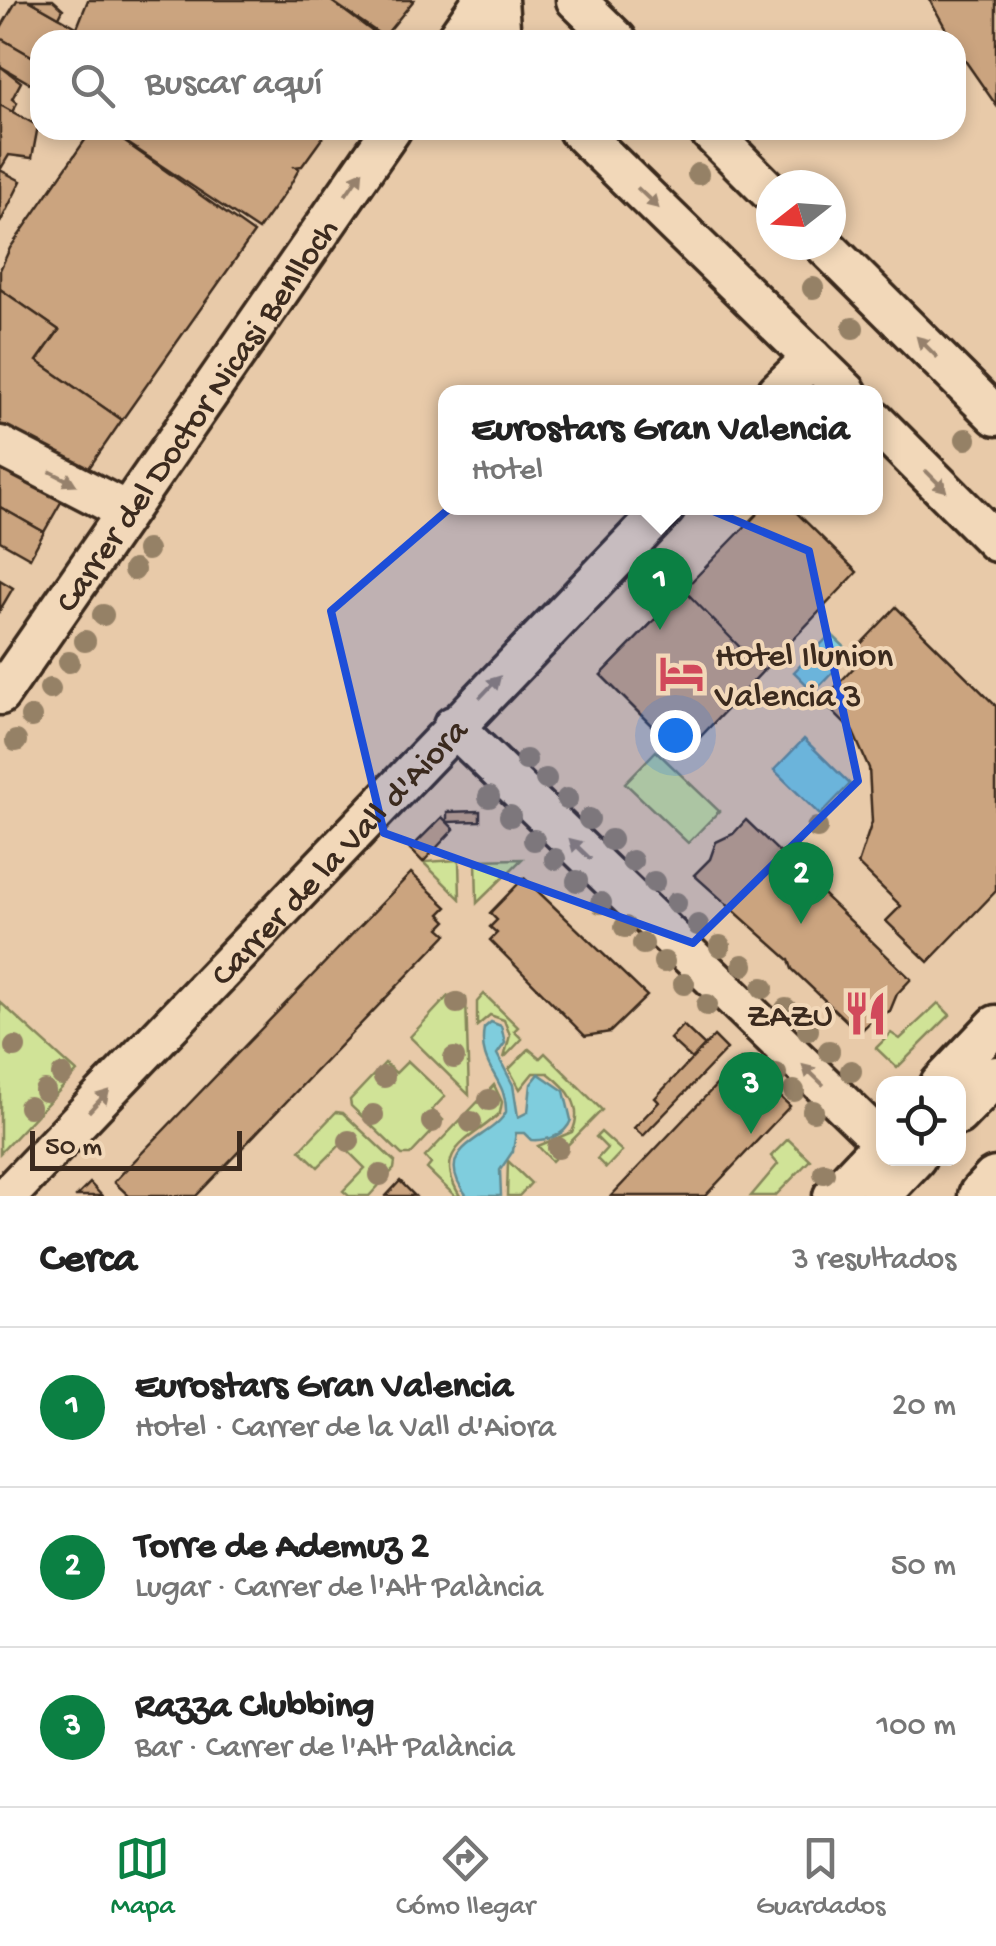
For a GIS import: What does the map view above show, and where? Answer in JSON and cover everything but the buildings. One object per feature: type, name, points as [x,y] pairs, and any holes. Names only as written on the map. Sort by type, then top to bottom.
[{"type":"main road","points":[[983,1196],[996,1182]]},
{"type":"street","points":[[461,30],[482,0]]},
{"type":"street","points":[[498,0],[500,30]]},
{"type":"street","points":[[576,0],[607,30]]},
{"type":"street","name":"Carrer del Doctor Nicasi Benlloch","points":[[0,695],[384,140]]},
{"type":"street","points":[[588,140],[840,385]]},
{"type":"street","points":[[718,140],[756,178]]},
{"type":"street","points":[[839,260],[996,416]]},
{"type":"street","points":[[785,385],[812,358]]},
{"type":"street","points":[[883,429],[996,542]]},
{"type":"street","points":[[0,446],[126,511]]},
{"type":"street","name":"Carrer de la Vall d'Aiora","points":[[7,1196],[428,758],[452,726],[658,515]]},
{"type":"street","points":[[452,726],[876,1135]]},
{"type":"street","points":[[948,1076],[996,1025]]},
{"type":"street","points":[[966,1107],[996,1076]]},
{"type":"street","points":[[832,1196],[876,1149]]},
{"type":"street","points":[[880,1196],[908,1166]]},
{"type":"highlighted area","points":[[533,436],[809,551],[858,781],[693,943],[384,833],[331,611]]},
{"type":"green space","points":[[656,751],[719,811],[688,843],[625,783]]},
{"type":"green space","points":[[522,859],[477,903],[476,860]]},
{"type":"green space","points":[[459,860],[460,899],[423,862]]},
{"type":"green space","points":[[457,993],[466,998],[469,1095],[410,1037],[448,996]]},
{"type":"green space","points":[[484,994],[518,1027],[514,1031],[522,1039],[504,1058],[510,1035],[504,1020],[490,1015],[477,1026],[477,1002]]},
{"type":"green space","points":[[0,1002],[77,1072],[0,1153]]},
{"type":"green space","points":[[938,1003],[950,1015],[897,1068],[876,1048],[891,1033],[900,1039]]},
{"type":"green space","points":[[529,1049],[540,1058],[545,1053],[602,1110],[552,1161],[538,1146],[572,1132],[575,1106],[568,1092],[548,1073],[533,1073],[520,1089],[509,1069]]},
{"type":"green space","points":[[408,1061],[445,1096],[432,1110],[443,1120],[410,1155],[402,1155],[351,1106],[350,1100],[385,1063],[396,1073]]},
{"type":"green space","points":[[494,1085],[502,1102],[500,1113],[459,1146],[453,1156],[452,1180],[460,1196],[455,1196],[427,1169],[431,1164],[425,1157]]},
{"type":"green space","points":[[336,1112],[343,1113],[395,1162],[394,1169],[369,1196],[349,1196],[343,1191],[365,1168],[341,1144],[318,1167],[300,1150]]},
{"type":"green space","points":[[601,1132],[622,1151],[606,1168],[597,1159],[607,1148],[596,1137]]},
{"type":"green space","points":[[788,1139],[810,1160],[775,1196],[751,1196],[778,1164],[771,1156]]},
{"type":"green space","points":[[508,1161],[531,1183],[519,1196],[507,1196]]},
{"type":"water","points":[[831,634],[851,653],[814,692],[794,672]]},
{"type":"water","points":[[804,739],[850,784],[820,815],[774,770]]},
{"type":"water","points":[[491,1022],[501,1026],[505,1043],[497,1054],[513,1085],[518,1117],[528,1112],[531,1084],[539,1074],[564,1091],[571,1120],[560,1134],[549,1138],[531,1140],[524,1133],[516,1133],[513,1151],[500,1170],[501,1196],[467,1196],[457,1179],[455,1166],[459,1155],[506,1112],[502,1090],[488,1063],[483,1042],[484,1028]]},
{"type":"place","name":"Eurostars Gran Valencia","points":[[660,630]]},
{"type":"place","name":"Hotel Ilunion Valencia 3","points":[[682,673]]},
{"type":"place","name":"Torre de Ademuz 2","points":[[801,924]]},
{"type":"place","name":"ZAZU","points":[[866,1013]]},
{"type":"place","name":"Razza Clubbing","points":[[751,1134]]}]
